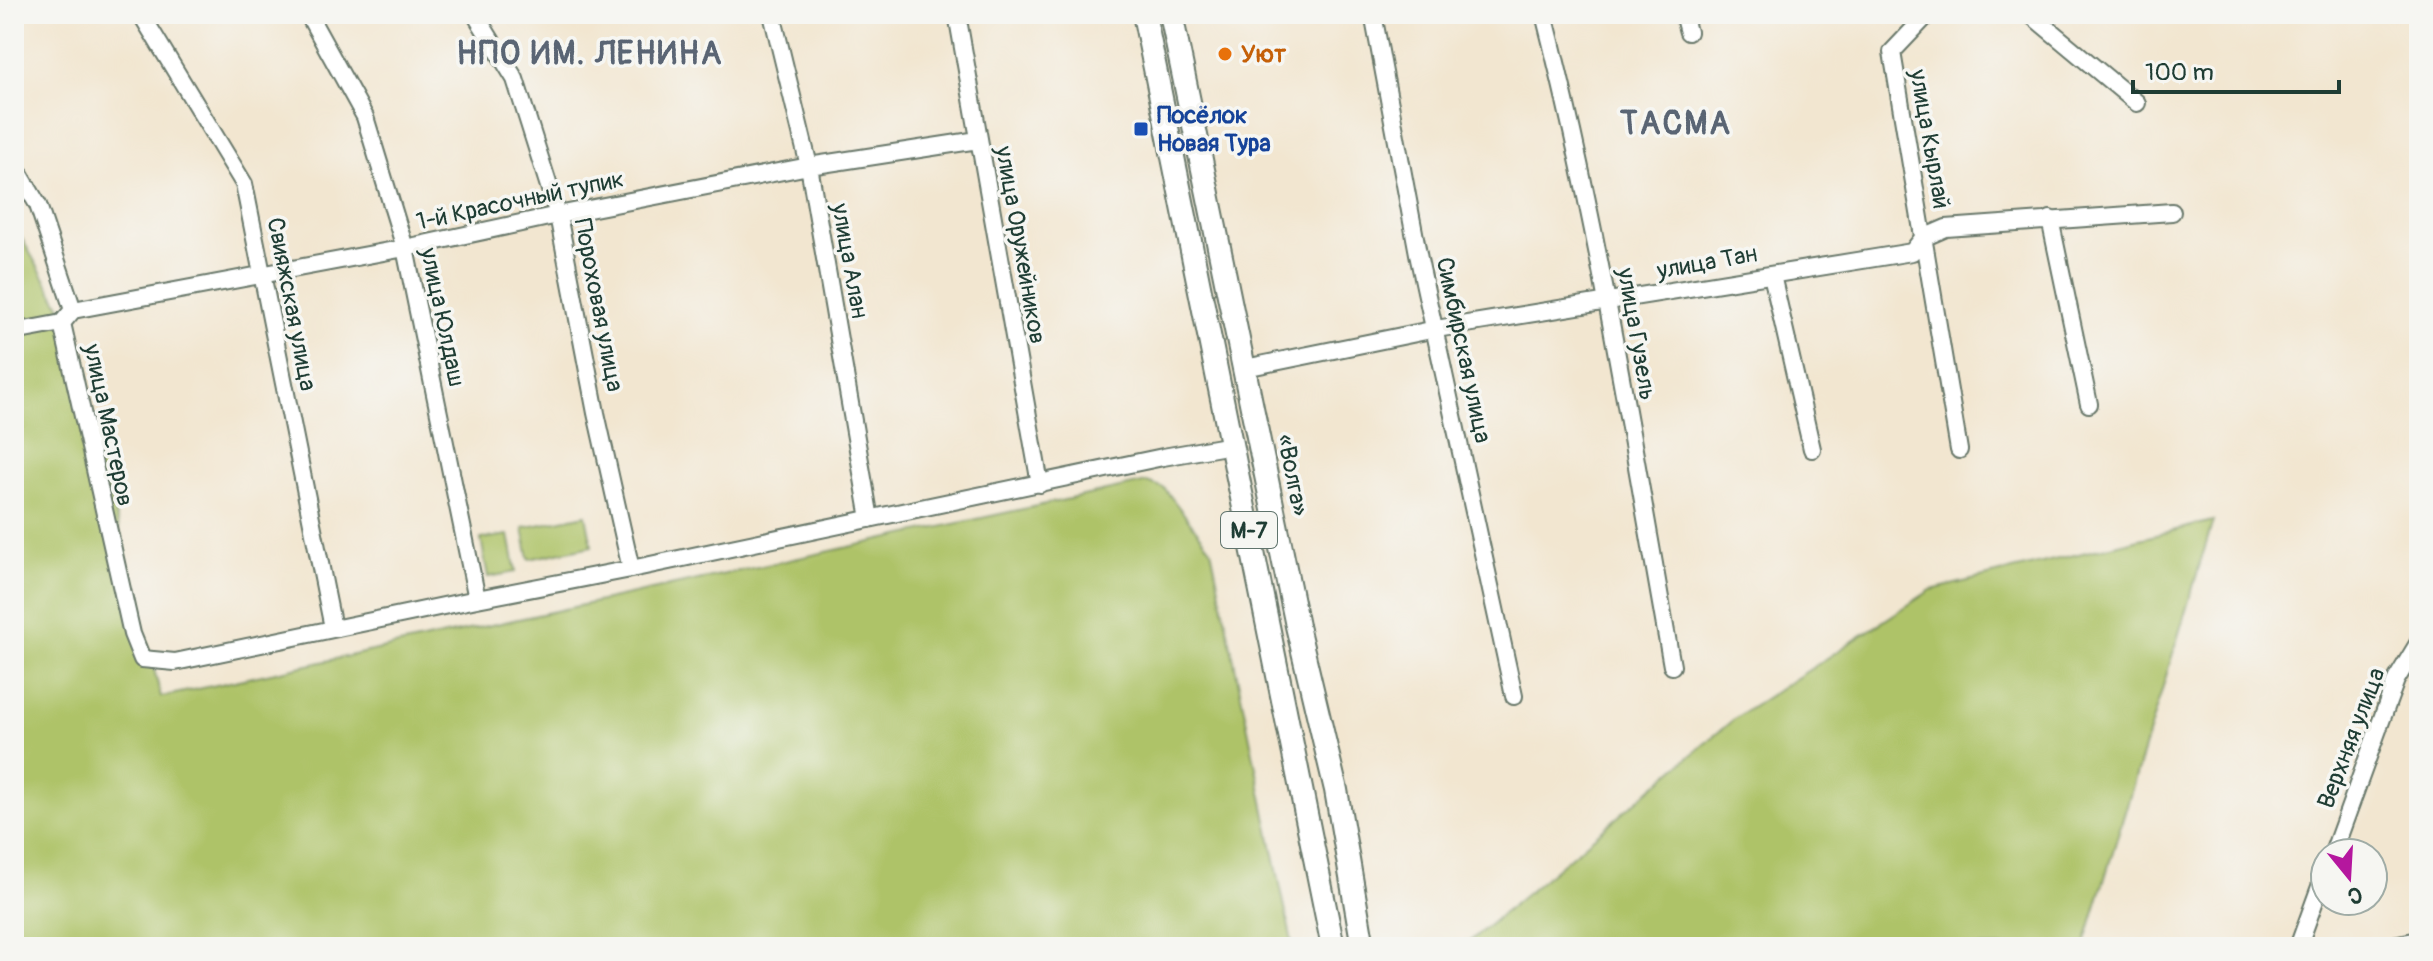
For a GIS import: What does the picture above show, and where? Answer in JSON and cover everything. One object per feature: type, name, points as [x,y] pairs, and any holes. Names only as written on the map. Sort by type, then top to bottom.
[{"type":"highway","name":"М-7","points":[[1144,14],[1332,940]]},
{"type":"highway","name":"«Волга»","points":[[1171,14],[1297,626],[1336,790],[1363,947]]},
{"type":"street","name":"Свияжская улица","points":[[141,14],[244,184],[333,628]]},
{"type":"street","name":"улица Юлдаш","points":[[308,14],[365,117],[405,248],[477,599]]},
{"type":"street","name":"Пороховая улица","points":[[475,14],[515,79],[558,215],[596,413],[631,569]]},
{"type":"street","name":"улица Алан","points":[[772,14],[809,166],[870,519]]},
{"type":"street","name":"улица Оружейников","points":[[957,14],[1040,484]]},
{"type":"street","name":"Симбирская улица","points":[[1373,14],[1419,259],[1514,696]]},
{"type":"street","name":"улица Гузель","points":[[1544,14],[1565,97],[1608,303],[1672,666]]},
{"type":"street","points":[[1683,14],[1688,32]]},
{"type":"street","name":"улица Кырлай","points":[[1923,238],[1892,52],[1928,14]]},
{"type":"street","points":[[2030,14],[2137,103]]},
{"type":"street","name":"1-й Красочный тупик","points":[[73,310],[405,248],[809,166],[978,140]]},
{"type":"street","points":[[14,164],[38,205],[73,310]]},
{"type":"street","name":"улица Тан","points":[[1245,368],[1436,329],[1912,252],[1923,238],[1946,228],[2172,212]]},
{"type":"street","points":[[2050,219],[2089,404]]},
{"type":"street","points":[[1923,238],[1959,450]]},
{"type":"street","points":[[1772,275],[1812,449]]},
{"type":"street","name":"улица Мастеров","points":[[73,310],[62,323],[128,619],[142,659],[175,662],[333,628]]},
{"type":"street","points":[[14,332],[62,323]]},
{"type":"street","points":[[333,628],[1232,445]]},
{"type":"street","name":"Верхняя улица","points":[[2339,837],[2396,680],[2419,642]]},
{"type":"street","points":[[2298,947],[2309,917]]},
{"type":"street","points":[[2383,947],[2419,940]]},
{"type":"green space","points":[[14,225],[66,316],[161,697],[1147,482],[1164,488],[1211,549],[1293,947],[14,947]]},
{"type":"green space","points":[[586,515],[592,546],[529,559],[523,528]]},
{"type":"green space","points":[[2213,521],[2084,947],[1463,947],[1734,719],[1931,590]]},
{"type":"green space","points":[[509,535],[516,572],[488,577],[481,539]]},
{"type":"place","name":"Уют","points":[[1225,54]]},
{"type":"place","name":"Посёлок Новая Тура","points":[[1141,129]]},
{"type":"district","name":"НПО ИМ. ЛЕНИНА","points":[[590,53]]},
{"type":"district","name":"ТАСМА","points":[[1676,123]]}]
